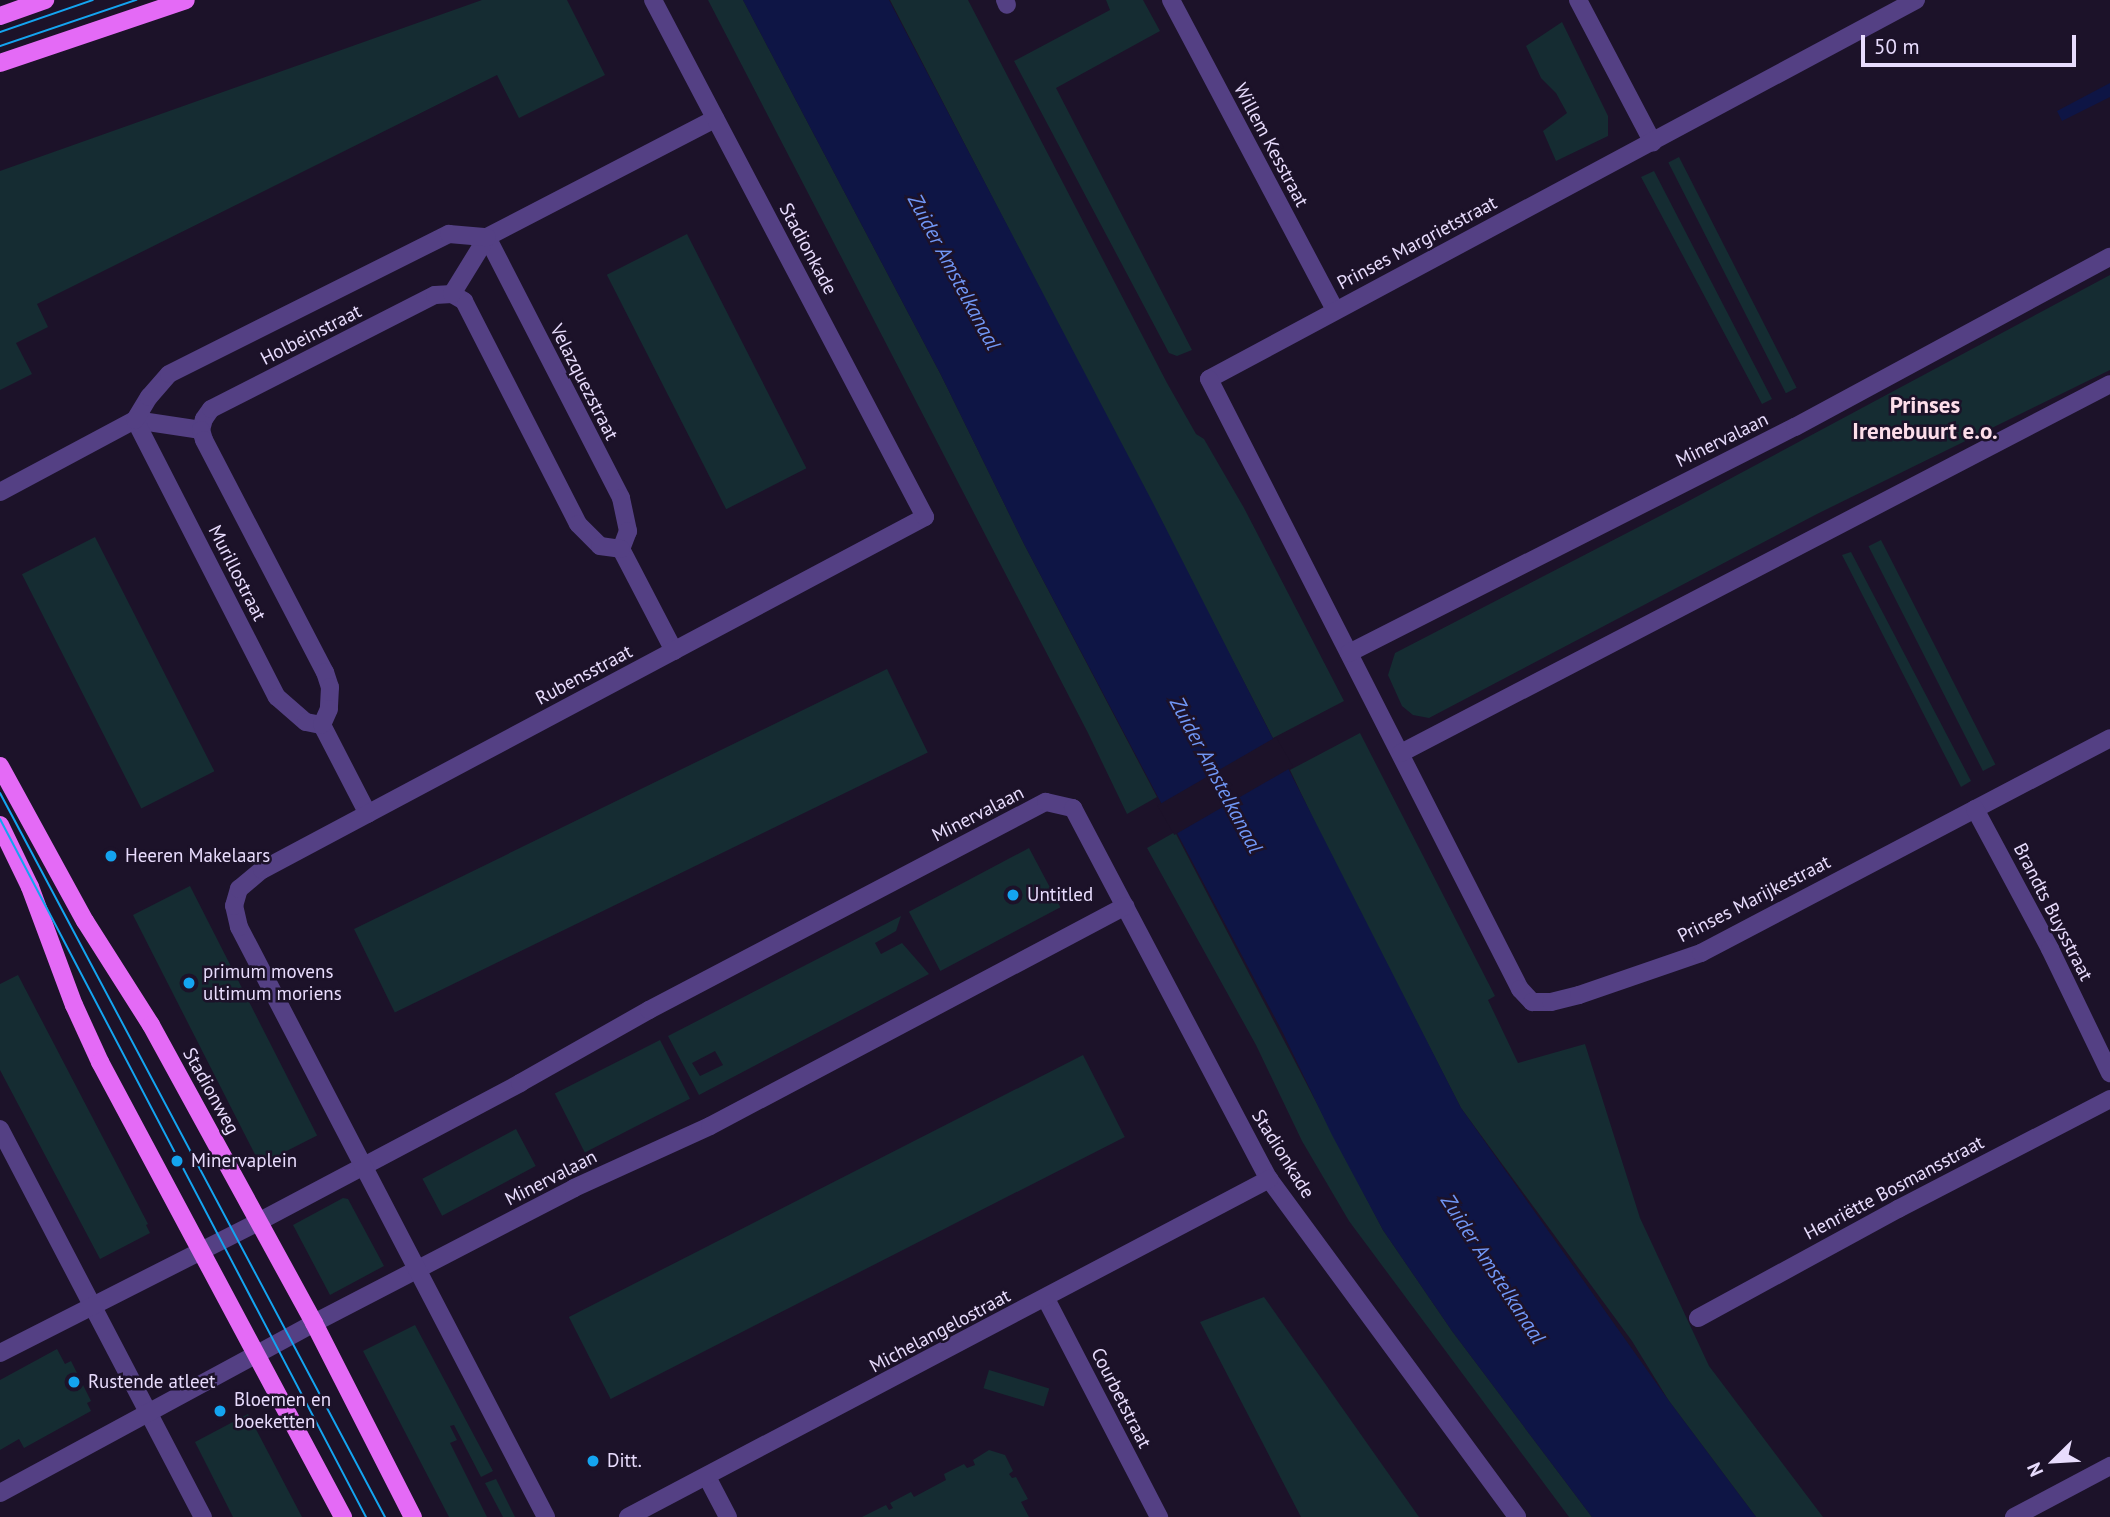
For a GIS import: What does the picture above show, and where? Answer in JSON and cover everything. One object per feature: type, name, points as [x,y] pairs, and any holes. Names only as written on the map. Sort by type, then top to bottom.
[{"type":"main road","points":[[0,16],[45,0]]},
{"type":"main road","points":[[0,63],[186,0]]},
{"type":"main road","name":"Stadionweg","points":[[0,766],[85,921],[151,1026],[314,1323],[413,1517]]},
{"type":"main road","points":[[0,825],[30,887],[74,1005],[100,1062],[343,1517]]},
{"type":"street","name":"Stadionkade","points":[[653,0],[925,517]]},
{"type":"street","name":"Willem Kesstraat","points":[[1171,0],[1335,310]]},
{"type":"street","points":[[1578,0],[1653,143]]},
{"type":"street","name":"Prinses Margrietstraat","points":[[1349,653],[1209,379],[1916,0]]},
{"type":"street","points":[[674,651],[621,549],[600,546],[578,524],[464,302],[452,294],[486,237],[715,119]]},
{"type":"street","name":"Holbeinstraat","points":[[0,492],[135,421],[149,397],[169,374],[449,234],[486,237]]},
{"type":"street","name":"Velazquezstraat","points":[[486,237],[621,498],[628,531],[621,549]]},
{"type":"street","name":"Minervalaan","points":[[1349,653],[1795,427],[2110,257]]},
{"type":"street","name":"Holbeinstraat","points":[[201,430],[204,419],[211,410],[435,295],[452,294]]},
{"type":"street","points":[[1401,753],[2110,384]]},
{"type":"street","points":[[135,421],[201,430]]},
{"type":"street","name":"Murillostraat","points":[[135,421],[277,697],[306,722],[322,725],[329,709],[330,687],[325,672],[201,430]]},
{"type":"street","name":"Rubensstraat","points":[[362,1167],[235,918],[234,906],[239,889],[262,870],[925,517]]},
{"type":"street","name":"Prinses Marijkestraat","points":[[1349,653],[1520,989],[1532,1002],[1550,1002],[1579,995],[1701,953],[2110,737]]},
{"type":"street","points":[[322,725],[368,814]]},
{"type":"street","name":"Stadionkade","points":[[1046,802],[1073,808],[1269,1179],[1517,1517]]},
{"type":"street","name":"Minervalaan","points":[[0,1353],[258,1222],[661,1004],[1046,802]]},
{"type":"street","name":"Brandts Buysstraat","points":[[1975,809],[2050,949],[2110,1073]]},
{"type":"street","name":"Minervalaan","points":[[0,1493],[314,1323],[574,1188],[710,1126],[1125,906]]},
{"type":"street","name":"Henriëtte Bosmansstraat","points":[[1698,1318],[1898,1209],[2110,1099]]},
{"type":"street","points":[[0,1129],[203,1517]]},
{"type":"street","points":[[362,1167],[546,1517]]},
{"type":"street","name":"Michelangelostraat","points":[[628,1517],[1046,1299],[1269,1179]]},
{"type":"street","name":"Courbetstraat","points":[[1046,1299],[1159,1517]]},
{"type":"street","points":[[2014,1517],[2110,1466]]},
{"type":"street","points":[[707,1477],[728,1517]]},
{"type":"green space","points":[[482,0],[567,0],[605,75],[519,118],[497,75],[37,304],[48,327],[16,343],[32,374],[0,390],[0,171]]},
{"type":"green space","points":[[708,0],[743,0],[941,375],[1024,544],[1157,797],[1127,814],[1088,733]]},
{"type":"green space","points":[[890,0],[968,0],[1167,383],[1196,434],[1204,439],[1244,508],[1344,701],[1273,738]]},
{"type":"green space","points":[[1106,0],[1143,0],[1160,31],[1056,88],[1192,350],[1177,356],[1169,353],[1014,61],[1110,10]]},
{"type":"green space","points":[[1562,22],[1608,116],[1608,136],[1556,161],[1543,131],[1567,113],[1556,93],[1541,78],[1526,46]]},
{"type":"green space","points":[[1679,157],[1797,388],[1786,393],[1668,162]]},
{"type":"green space","points":[[1654,171],[1772,399],[1762,404],[1641,177]]},
{"type":"green space","points":[[687,234],[806,468],[726,509],[607,275]]},
{"type":"green space","points":[[2110,275],[2110,370],[1817,514],[1429,718],[1413,715],[1402,706],[1388,675],[1395,653],[1683,504]]},
{"type":"green space","points":[[95,537],[214,771],[141,809],[22,574]]},
{"type":"green space","points":[[1881,540],[1995,765],[1983,771],[1869,546]]},
{"type":"green space","points":[[1851,552],[1971,781],[1961,787],[1842,555]]},
{"type":"green space","points":[[887,669],[928,753],[395,1013],[354,929]]},
{"type":"green space","points":[[1360,733],[1495,996],[1488,1000],[1518,1063],[1585,1044],[1640,1218],[1709,1366],[1823,1517],[1756,1517],[1669,1401],[1632,1341],[1461,1108],[1329,852],[1290,770]]},
{"type":"green space","points":[[1175,832],[1383,1230],[1452,1331],[1592,1517],[1569,1517],[1349,1221],[1302,1141],[1256,1045],[1147,848]]},
{"type":"green space","points":[[1029,848],[1060,907],[940,971],[909,912]]},
{"type":"green space","points":[[190,886],[317,1135],[260,1165],[133,915]]},
{"type":"green space","points":[[901,916],[896,931],[875,943],[881,954],[902,943],[929,974],[699,1095],[668,1036]],"holes":[[[715,1051],[723,1065],[700,1076],[692,1063]]]},
{"type":"green space","points":[[18,975],[148,1224],[146,1225],[150,1233],[100,1259],[0,1070],[0,984]]},
{"type":"green space","points":[[660,1040],[690,1099],[585,1152],[555,1094]]},
{"type":"green space","points":[[1083,1055],[1125,1137],[611,1399],[569,1317]]},
{"type":"green space","points":[[516,1129],[536,1166],[442,1216],[422,1179]]},
{"type":"green space","points":[[343,1198],[348,1199],[384,1266],[330,1295],[293,1225]]},
{"type":"green space","points":[[1264,1297],[1419,1517],[1301,1517],[1200,1322]]},
{"type":"green space","points":[[415,1325],[493,1471],[481,1477],[454,1425],[450,1426],[457,1440],[450,1443],[487,1517],[449,1517],[363,1351]]},
{"type":"green space","points":[[57,1349],[65,1364],[71,1361],[91,1401],[87,1403],[91,1411],[24,1448],[19,1439],[0,1450],[0,1380]]},
{"type":"green space","points":[[989,1370],[1049,1388],[1044,1407],[983,1388]]},
{"type":"green space","points":[[248,1414],[302,1517],[233,1517],[195,1442]]},
{"type":"green space","points":[[989,1450],[1005,1455],[1013,1471],[1009,1474],[1012,1478],[1016,1477],[1028,1499],[1021,1502],[1029,1517],[862,1517],[886,1505],[889,1510],[893,1508],[890,1503],[911,1492],[914,1497],[946,1480],[944,1474],[964,1464],[967,1468],[975,1465],[973,1460]]},
{"type":"green space","points":[[496,1479],[515,1517],[503,1517],[485,1483]]},
{"type":"water","name":"Zuider Amstelkanaal","points":[[743,0],[889,0],[1153,503],[1461,1108],[1669,1401],[1756,1517],[1592,1517],[1452,1331],[1383,1230],[1332,1135],[1283,1033],[1024,544],[941,375]]},
{"type":"water","points":[[2110,83],[2110,97],[2062,121],[2057,111]]},
{"type":"pier","points":[[1276,737],[1293,766],[1174,835],[1157,806]]},
{"type":"tram line","points":[[0,32],[93,0]]},
{"type":"tram line","points":[[0,46],[136,0]]},
{"type":"tram line","points":[[0,793],[385,1517]]},
{"type":"tram line","points":[[0,819],[366,1517]]},
{"type":"place","name":"Heeren Makelaars","points":[[111,856]]},
{"type":"place","name":"Untitled","points":[[1013,895]]},
{"type":"place","name":"primum movens ultimum moriens","points":[[189,983]]},
{"type":"place","name":"Minervaplein","points":[[177,1161]]},
{"type":"place","name":"Rustende atleet","points":[[74,1382]]},
{"type":"place","name":"Bloemen en boeketten","points":[[220,1411]]},
{"type":"place","name":"Ditt.","points":[[593,1461]]},
{"type":"district","name":"Prinses Irenebuurt e.o.","points":[[1925,418]]}]
